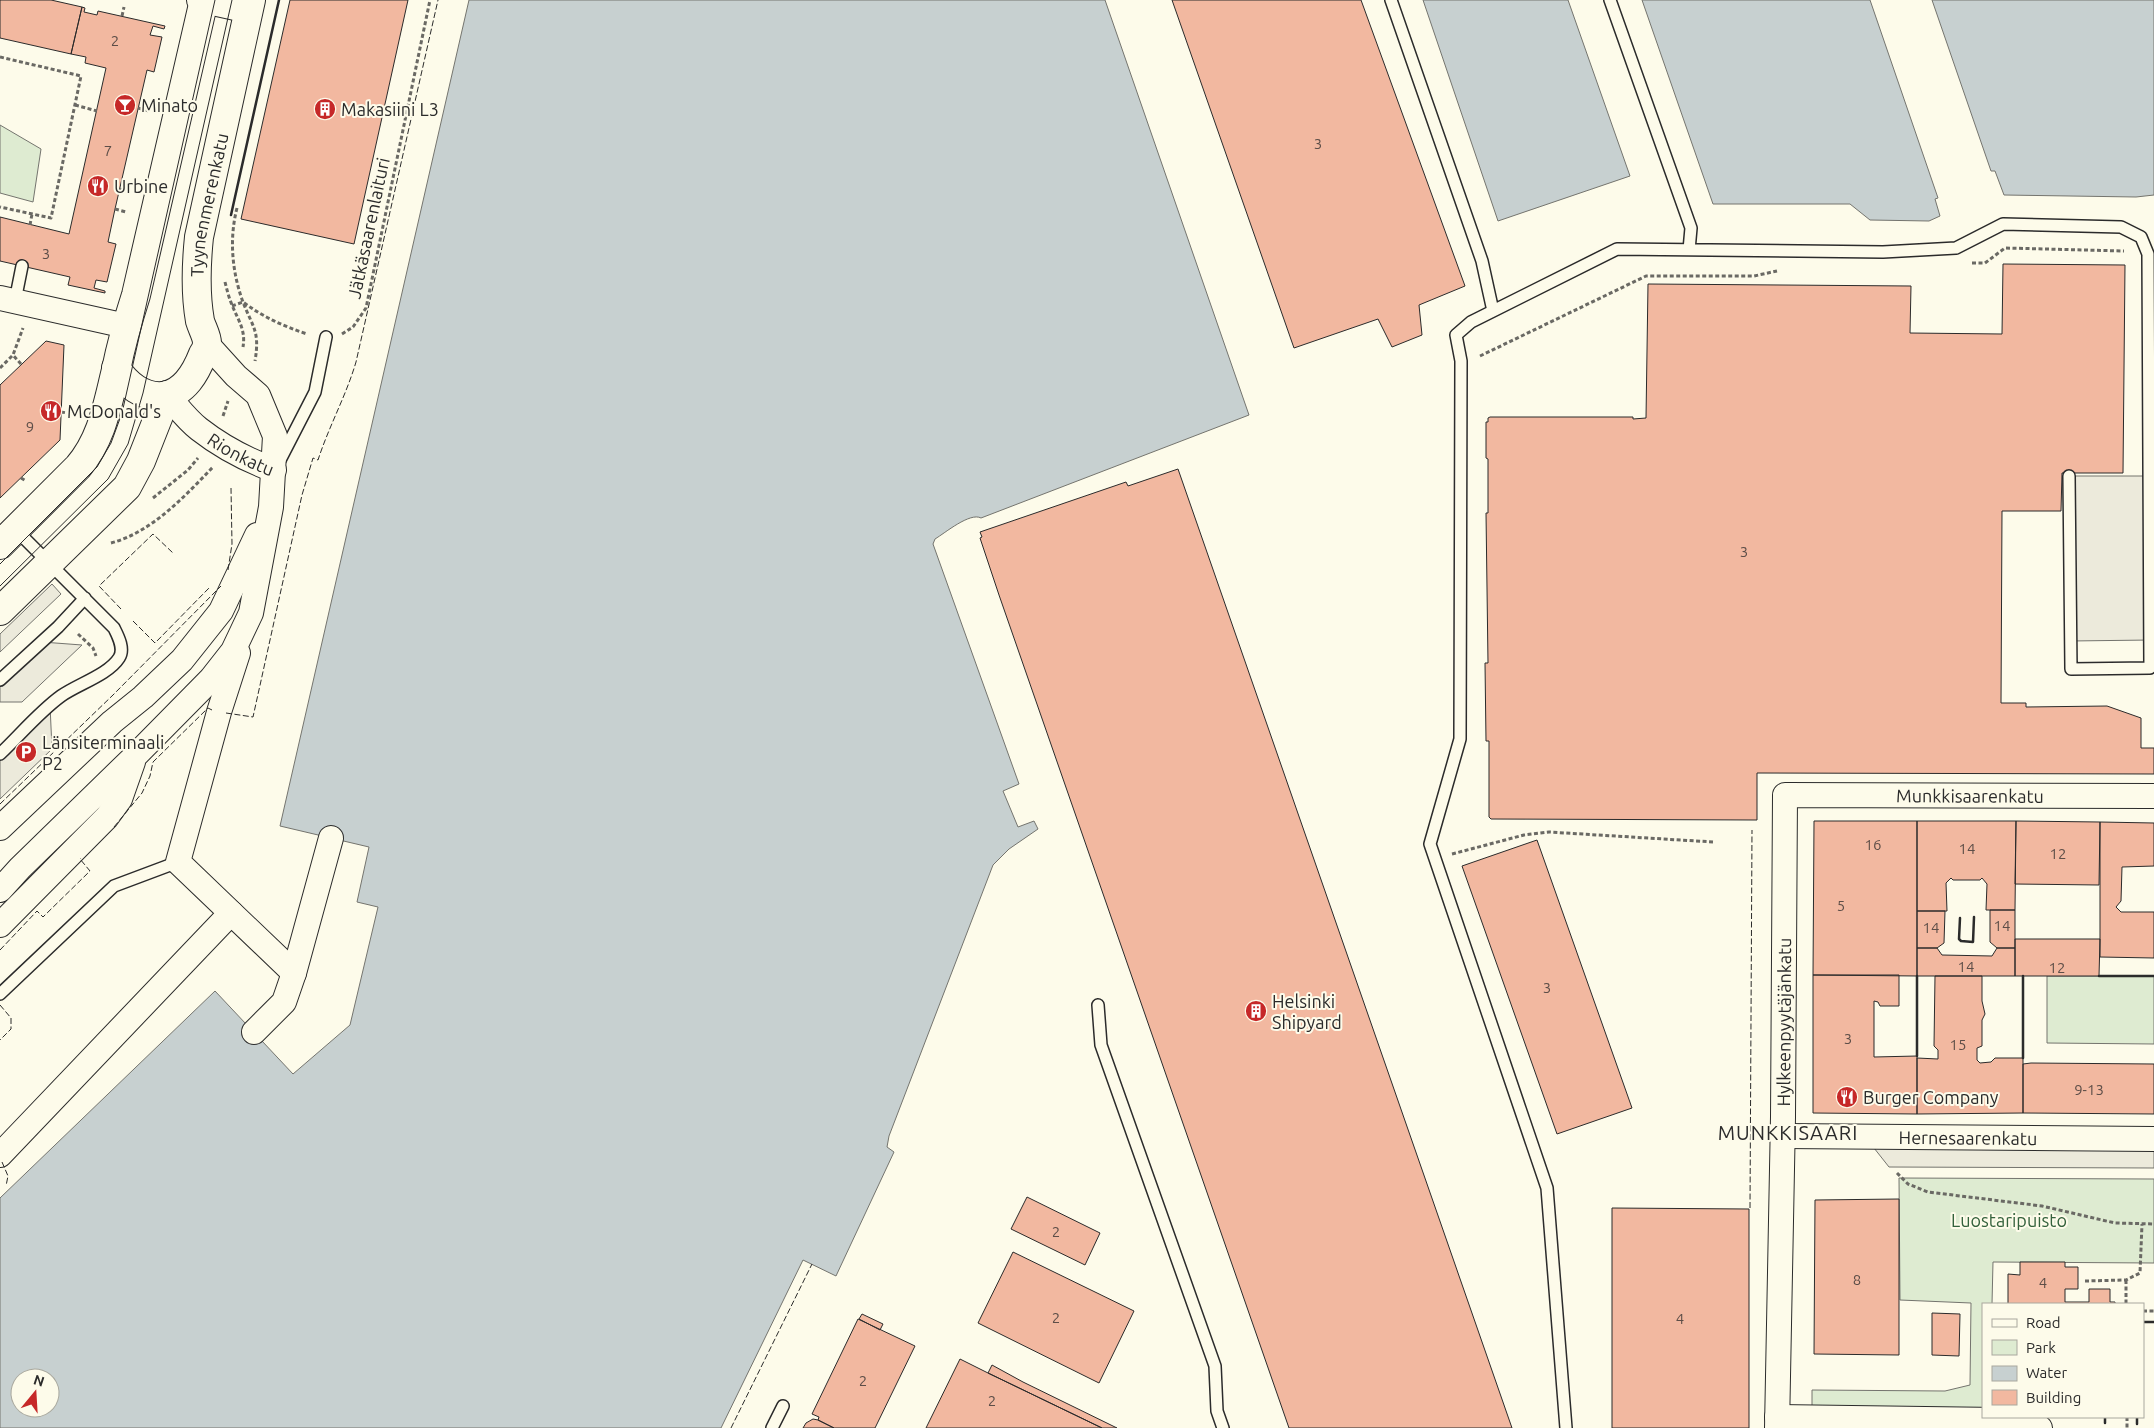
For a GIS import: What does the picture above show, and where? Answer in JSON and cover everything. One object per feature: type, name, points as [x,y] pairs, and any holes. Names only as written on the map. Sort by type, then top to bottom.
[{"type":"main road","points":[[8,537],[88,456],[103,424],[126,326],[138,285],[202,0]]},
{"type":"main road","name":"Tyynenmerenkatu","points":[[207,344],[200,322],[195,268],[250,6]]},
{"type":"main road","points":[[116,368],[128,383],[143,393],[155,397],[167,395],[189,382],[197,370],[207,344]]},
{"type":"main road","points":[[0,611],[127,487],[141,461],[167,395]]},
{"type":"street","points":[[202,0],[250,6]]},
{"type":"street","points":[[7,299],[126,326]]},
{"type":"street","name":"Rionkatu","points":[[167,395],[198,428],[213,439],[249,460],[274,470],[275,436],[258,394],[236,376],[207,344]]},
{"type":"street","points":[[274,470],[271,507],[251,613],[219,712],[178,862],[294,973]]},
{"type":"street","points":[[0,828],[112,722],[143,697],[182,660],[222,611],[271,507]]},
{"type":"street","points":[[0,890],[211,678],[233,651],[251,613]]},
{"type":"street","points":[[0,925],[107,817],[120,798],[134,757]]},
{"type":"street","name":"Munkkisaarenkatu","points":[[1785,795],[2154,796]]},
{"type":"street","name":"Hylkeenpyytäjänkatu","points":[[1777,1422],[1783,1136],[1785,795]]},
{"type":"street","points":[[254,1032],[284,1002],[294,973],[331,838]]},
{"type":"street","points":[[0,1155],[231,913]]},
{"type":"street","name":"Hernesaarenkatu","points":[[1783,1136],[2154,1139]]},
{"type":"street","points":[[1777,1422],[1999,1420],[2040,1428]]},
{"type":"lane","points":[[1391,0],[1482,261],[1493,311]]},
{"type":"lane","points":[[1610,0],[1691,228],[1689,250]]},
{"type":"lane","points":[[1566,1428],[1547,1188],[1430,844],[1460,739],[1461,361],[1456,335],[1472,322],[1617,249],[1883,252],[1956,248],[2003,224],[2122,227],[2141,237],[2148,254],[2150,668],[2071,669],[2069,476]]},
{"type":"lane","points":[[7,299],[22,266]]},
{"type":"lane","points":[[274,470],[315,392],[326,338]]},
{"type":"lane","points":[[2,749],[62,695],[102,672],[118,659],[121,654],[121,646],[114,628],[50,563],[8,537]]},
{"type":"lane","points":[[0,680],[58,627],[85,598]]},
{"type":"lane","points":[[0,994],[114,886],[178,862]]},
{"type":"lane","points":[[1098,1005],[1101,1045],[1215,1366],[1217,1411],[1222,1428]]},
{"type":"lane","points":[[772,1428],[783,1406]]},
{"type":"path","name":"Jätkäsaarenlaituri","points":[[326,338],[338,336],[353,327],[366,308],[430,0]]},
{"type":"path","points":[[122,16],[124,7]]},
{"type":"path","points":[[0,57],[81,76],[51,218],[0,207]]},
{"type":"path","points":[[74,105],[97,111]]},
{"type":"path","points":[[138,108],[148,111]]},
{"type":"path","points":[[120,189],[130,192]]},
{"type":"path","points":[[237,208],[233,224],[232,242],[235,274],[243,302],[256,330],[257,348],[255,363]]},
{"type":"path","points":[[115,209],[126,212]]},
{"type":"path","points":[[30,224],[32,214]]},
{"type":"path","points":[[1966,263],[1985,263],[2005,248],[2126,251],[2141,237]]},
{"type":"path","points":[[1472,322],[1477,357],[1646,276],[1754,276],[1780,271]]},
{"type":"path","points":[[243,302],[263,317],[281,326],[311,336],[326,338]]},
{"type":"path","points":[[232,306],[243,302]]},
{"type":"path","points":[[0,368],[13,355],[24,328]]},
{"type":"path","points":[[13,355],[21,364]]},
{"type":"path","points":[[222,420],[230,395]]},
{"type":"path","points":[[61,412],[74,414]]},
{"type":"path","points":[[109,543],[136,534],[155,521],[192,489],[220,460]]},
{"type":"path","points":[[21,478],[26,481]]},
{"type":"path","points":[[1449,855],[1524,835],[1549,832],[1714,842]]},
{"type":"path","points":[[1897,1173],[1908,1184],[1928,1192],[2042,1206],[2114,1223],[2154,1224]]},
{"type":"path","points":[[2085,1281],[2126,1280],[2140,1273],[2142,1224]]},
{"type":"path","points":[[2126,1280],[2126,1303]]},
{"type":"green space","points":[[0,125],[41,149],[33,202],[0,193]]},
{"type":"green space","points":[[2047,976],[2154,976],[2154,1044],[2047,1043]]},
{"type":"green space","name":"Luostaripuisto","points":[[1899,1178],[2154,1179],[2154,1263],[1993,1262],[1992,1303],[1982,1303],[1982,1411],[1812,1408],[1812,1390],[1945,1391],[1970,1385],[1971,1303],[1900,1300]]},
{"type":"shaded area","points":[[2069,476],[2149,476],[2151,640],[2070,641]]},
{"type":"shaded area","points":[[52,584],[61,594],[0,652],[0,634]]},
{"type":"shaded area","points":[[42,642],[82,645],[22,702],[0,702],[0,680]]},
{"type":"shaded area","name":"Länsiterminaali P2","points":[[50,705],[52,749],[0,799],[0,754]]},
{"type":"shaded area","points":[[1874,1148],[2154,1149],[2154,1168],[1889,1167]]},
{"type":"water","points":[[469,0],[1105,0],[1249,415],[981,518],[976,517],[964,520],[935,539],[933,544],[1019,784],[1003,791],[1018,827],[1034,821],[1038,829],[1009,849],[993,865],[889,1136],[887,1147],[894,1152],[836,1276],[803,1260],[721,1428],[0,1428],[0,1198],[215,991],[293,1074],[350,1025],[378,907],[357,902],[369,847],[280,826]]},
{"type":"water","points":[[1423,0],[1568,0],[1630,176],[1498,221]]},
{"type":"water","points":[[1642,0],[1870,0],[1938,198],[1935,199],[1940,216],[1929,221],[1870,220],[1850,204],[1713,204]]},
{"type":"water","points":[[1932,0],[2154,0],[2154,195],[2136,197],[2004,195],[1995,171],[1991,171]]},
{"type":"building","points":[[0,0],[51,0],[82,7],[71,54],[0,38]]},
{"type":"building","name":"Makasiini L3","points":[[290,0],[408,0],[354,244],[241,219]]},
{"type":"building","points":[[1172,0],[1361,0],[1465,286],[1419,305],[1422,335],[1392,347],[1378,319],[1294,348]]},
{"type":"building","points":[[82,7],[85,8],[84,12],[97,15],[98,11],[165,26],[164,29],[153,26],[150,35],[162,37],[154,72],[147,70],[115,209],[108,242],[116,244],[107,282],[96,280],[94,288],[105,291],[105,293],[68,285],[70,277],[0,261],[0,217],[69,234],[106,68],[85,63],[86,57],[71,54]]},
{"type":"building","points":[[2003,264],[2125,265],[2123,473],[2062,473],[2061,511],[2002,511],[2001,703],[2026,703],[2026,707],[2107,706],[2141,718],[2141,748],[2154,748],[2154,774],[1757,773],[1757,820],[1491,819],[1489,817],[1489,741],[1486,741],[1485,663],[1488,663],[1486,513],[1488,513],[1488,459],[1486,458],[1486,422],[1488,422],[1488,418],[1646,418],[1648,284],[1911,286],[1910,333],[2002,334]]},
{"type":"building","points":[[46,341],[64,345],[60,440],[0,498],[0,385]]},
{"type":"building","name":"Helsinki Shipyard","points":[[1178,469],[1512,1428],[1289,1428],[980,538],[982,537],[980,532],[1126,482],[1128,486]]},
{"type":"building","points":[[1814,821],[1917,821],[1917,976],[1813,975]]},
{"type":"building","points":[[1917,821],[2016,821],[2015,910],[1986,910],[1987,884],[1982,878],[1980,880],[1953,880],[1951,878],[1946,883],[1947,911],[1917,911]]},
{"type":"building","points":[[2016,821],[2100,822],[2099,885],[2015,884]]},
{"type":"building","points":[[2100,822],[2154,823],[2154,866],[2122,867],[2121,901],[2116,907],[2121,912],[2154,912],[2154,958],[2100,957]]},
{"type":"building","points":[[1537,840],[1632,1108],[1557,1134],[1462,866]]},
{"type":"building","points":[[1990,910],[2015,910],[2015,948],[1997,948],[1990,942]]},
{"type":"building","points":[[1917,911],[1945,911],[1944,943],[1937,948],[1917,948]]},
{"type":"building","points":[[2015,939],[2100,939],[2099,976],[2015,976]]},
{"type":"building","points":[[1917,948],[1937,948],[1942,955],[1992,956],[1997,948],[2015,948],[2015,976],[1917,976]]},
{"type":"building","points":[[1813,975],[1899,975],[1899,1006],[1880,1006],[1878,1002],[1874,1001],[1874,1057],[1917,1056],[1917,1114],[1813,1113]]},
{"type":"building","points":[[1935,976],[1982,976],[1982,1001],[1985,1014],[1982,1020],[1982,1046],[1977,1048],[1977,1060],[1980,1063],[1991,1062],[1995,1058],[2023,1058],[2023,1113],[1917,1114],[1917,1058],[1938,1059],[1938,1050],[1934,1046]]},
{"type":"building","points":[[2023,1064],[2154,1064],[2154,1114],[2023,1113]]},
{"type":"building","points":[[1027,1197],[1100,1233],[1085,1265],[1011,1229]]},
{"type":"building","points":[[1899,1199],[1899,1355],[1814,1354],[1815,1200]]},
{"type":"building","points":[[1612,1208],[1749,1209],[1749,1428],[1612,1428]]},
{"type":"building","points":[[1013,1252],[1134,1311],[1099,1383],[978,1323]]},
{"type":"building","points":[[2020,1262],[2065,1262],[2065,1267],[2078,1267],[2078,1289],[2065,1289],[2065,1302],[2089,1302],[2089,1289],[2110,1289],[2110,1302],[2115,1303],[2008,1303],[2008,1274],[2020,1275]]},
{"type":"building","points":[[1932,1313],[1960,1314],[1959,1356],[1932,1355]]},
{"type":"building","points":[[862,1314],[883,1324],[880,1330],[859,1319]]},
{"type":"building","points":[[858,1319],[915,1346],[875,1428],[834,1428],[818,1420],[819,1417],[812,1414]]},
{"type":"building","points":[[960,1359],[988,1373],[1102,1428],[926,1428]]},
{"type":"building","points":[[992,1365],[1117,1428],[1102,1428],[988,1373]]},
{"type":"building","points":[[813,1419],[834,1428],[803,1428],[806,1423]]},
{"type":"tram line","points":[[0,564],[97,467],[111,443],[122,413],[215,0]]},
{"type":"tram line","points":[[0,586],[108,479],[128,444],[143,393],[232,0]]},
{"type":"fence","points":[[226,713],[253,717],[302,495],[313,458],[318,460],[356,362],[438,0]]},
{"type":"fence","points":[[228,570],[232,544],[231,488]]},
{"type":"fence","points":[[121,609],[99,586],[153,534],[173,553]]},
{"type":"fence","points":[[0,804],[113,695],[221,586]]},
{"type":"fence","points":[[133,621],[155,643],[210,587]]},
{"type":"fence","points":[[114,827],[142,793],[150,776],[153,762],[208,708],[212,710]]},
{"type":"fence","points":[[1750,1208],[1752,830]]},
{"type":"fence","points":[[0,950],[37,911],[43,917],[90,871],[81,858]]},
{"type":"fence","points":[[0,1005],[11,1018],[11,1029],[0,1040]]},
{"type":"fence","points":[[2,1162],[8,1176],[6,1186]]},
{"type":"fence","points":[[731,1428],[812,1264]]},
{"type":"wall","points":[[231,215],[279,0]]},
{"type":"wall","points":[[1960,918],[1959,939],[1961,941],[1973,942],[1974,917]]},
{"type":"wall","points":[[1917,976],[1917,1056]]},
{"type":"wall","points":[[2023,976],[2023,1058]]},
{"type":"wall","points":[[2099,976],[2154,976]]},
{"type":"wall","points":[[2144,1322],[2154,1322]]},
{"type":"wall","points":[[2105,1418],[2105,1423]]},
{"type":"wall","points":[[2137,1418],[2137,1424]]},
{"type":"place","name":"Minato","points":[[125,105]]},
{"type":"place","name":"Makasiini L3","points":[[325,109]]},
{"type":"place","name":"Urbine","points":[[98,186]]},
{"type":"place","name":"McDonald's","points":[[51,411]]},
{"type":"place","name":"Länsiterminaali P2","points":[[26,752]]},
{"type":"place","name":"Helsinki Shipyard","points":[[1256,1011]]},
{"type":"place","name":"Burger Company","points":[[1847,1097]]},
{"type":"district","name":"MUNKKISAARI","points":[[1788,1132]]}]
